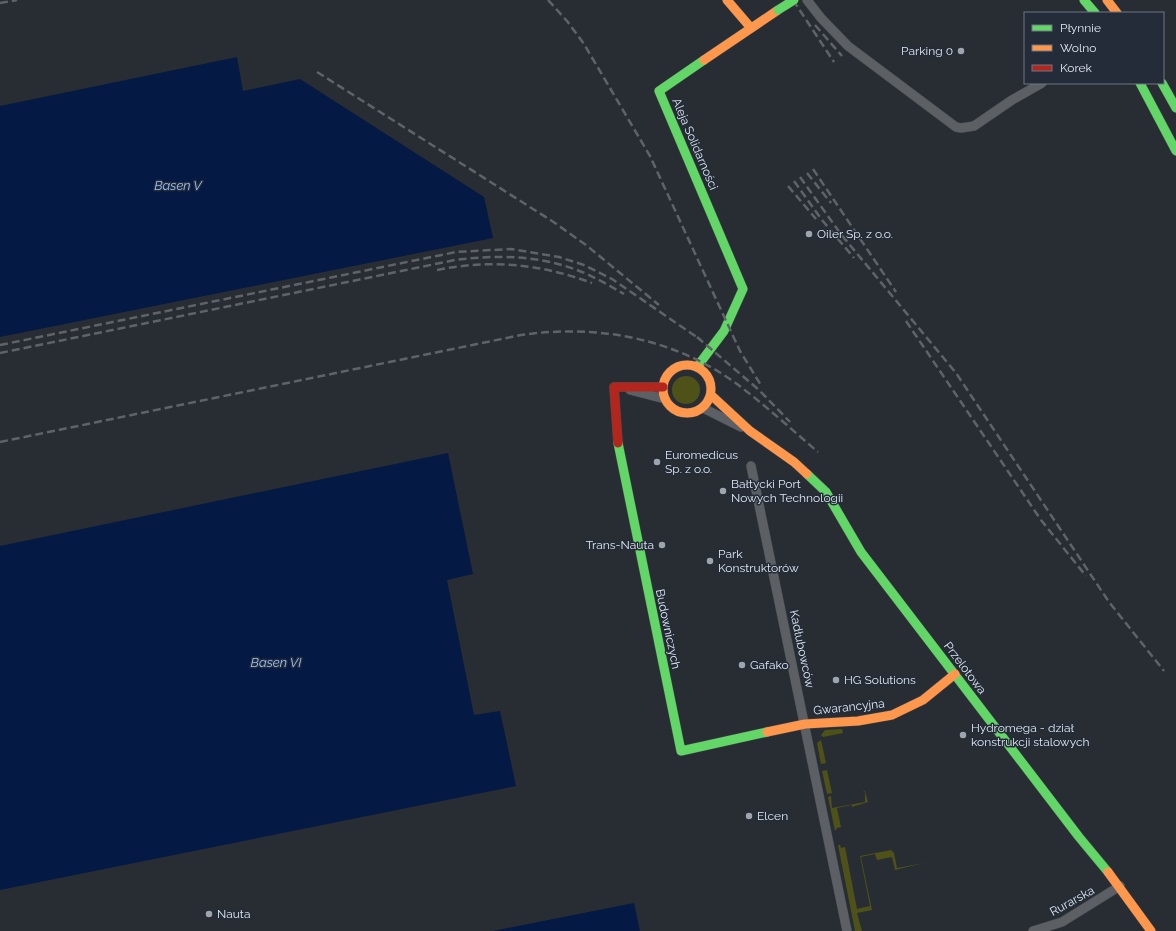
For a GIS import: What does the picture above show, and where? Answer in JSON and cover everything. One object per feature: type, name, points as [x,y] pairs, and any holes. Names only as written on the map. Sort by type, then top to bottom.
[{"type":"main road","points":[[727,0],[751,28]]},
{"type":"main road","name":"Aleja Solidarności","points":[[710,352],[739,301],[743,289],[659,91],[794,0]]},
{"type":"main road","points":[[1084,0],[1094,12]]},
{"type":"main road","points":[[1107,0],[1116,12]]},
{"type":"main road","points":[[1141,84],[1176,151]]},
{"type":"main road","points":[[1163,84],[1176,108]]},
{"type":"main road","points":[[697,367],[710,352]]},
{"type":"main road","points":[[706,374],[710,352]]},
{"type":"main road","points":[[690,365],[697,367],[706,374],[712,388],[711,396],[703,408],[696,412],[682,413],[674,410],[665,399],[663,387],[667,375],[676,367],[690,365]]},
{"type":"main road","name":"Budowniczych","points":[[625,388],[614,387],[618,448],[681,751],[805,724]]},
{"type":"main road","points":[[625,388],[663,387]]},
{"type":"main road","name":"Przelotowa","points":[[711,396],[750,431],[794,462],[826,492],[861,552],[1079,837],[1120,886],[1151,931]]},
{"type":"main road","name":"Gwarancyjna","points":[[805,724],[858,721],[892,715],[923,700],[955,674]]},
{"type":"street","points":[[807,0],[835,34],[848,46],[956,127],[961,128],[974,126],[1012,100],[1040,84]]},
{"type":"street","points":[[625,388],[665,399]]},
{"type":"street","name":"Przelotowa","points":[[703,408],[750,431]]},
{"type":"street","name":"Kadłubowców","points":[[751,466],[847,931]]},
{"type":"street","name":"Rurarska","points":[[1033,931],[1062,922],[1120,886]]},
{"type":"green space","points":[[686,376],[692,377],[696,380],[699,384],[699,396],[696,400],[692,403],[686,404],[680,403],[676,400],[673,396],[672,390],[673,384],[676,380],[680,377]]},
{"type":"green space","points":[[842,729],[843,733],[823,737],[821,735],[825,730]]},
{"type":"green space","points":[[821,740],[826,763],[821,764],[817,743]]},
{"type":"green space","points":[[827,770],[832,793],[827,794],[822,771]]},
{"type":"green space","points":[[865,791],[868,802],[852,807],[852,805],[837,808],[841,827],[837,828],[835,831],[828,797],[831,796],[832,808],[865,802],[865,792],[863,792]]},
{"type":"green space","points":[[838,845],[840,845],[841,848],[845,847],[857,909],[870,906],[860,856],[891,850],[894,853],[897,868],[924,863],[895,870],[892,857],[877,860],[875,854],[861,857],[872,910],[857,913],[862,931],[855,931]]},
{"type":"water","name":"Basen V","points":[[237,57],[243,91],[300,79],[484,197],[493,238],[0,337],[0,106]]},
{"type":"water","name":"Basen VI","points":[[448,453],[473,574],[447,580],[474,715],[500,711],[516,786],[0,890],[0,546]]},
{"type":"water","points":[[634,903],[640,931],[493,931]]},
{"type":"railway","points":[[0,3],[17,0]]},
{"type":"railway","points":[[548,0],[567,21],[584,44],[650,156],[740,351],[762,387]]},
{"type":"railway","points":[[793,0],[834,62]]},
{"type":"railway","points":[[815,25],[842,56]]},
{"type":"railway","points":[[317,72],[552,221],[586,245],[659,305]]},
{"type":"railway","points":[[813,169],[896,292]]},
{"type":"railway","points":[[807,173],[831,203]]},
{"type":"railway","points":[[800,177],[840,233],[956,373],[1109,602],[1164,671]]},
{"type":"railway","points":[[794,181],[822,220],[854,258]]},
{"type":"railway","points":[[788,186],[816,219]]},
{"type":"railway","points":[[0,345],[456,252],[511,249],[559,257],[584,265],[612,279],[701,340]]},
{"type":"railway","points":[[0,353],[470,258],[515,257],[560,264],[581,271],[624,294]]},
{"type":"railway","points":[[437,270],[477,265],[516,265],[554,271],[592,283]]},
{"type":"railway","points":[[906,321],[1041,520],[1086,576]]},
{"type":"railway","points":[[0,442],[521,335],[550,332],[578,332],[634,338],[661,345],[688,355],[713,368],[737,384],[818,452]]},
{"type":"railway","points":[[697,337],[759,390],[790,422]]},
{"type":"traffic: fast","points":[[778,10],[794,0]]},
{"type":"traffic: fast","points":[[1084,0],[1094,12]]},
{"type":"traffic: fast","points":[[697,367],[724,331],[743,289],[659,91],[704,60]]},
{"type":"traffic: fast","points":[[1141,84],[1176,151]]},
{"type":"traffic: fast","points":[[1163,84],[1176,108]]},
{"type":"traffic: fast","points":[[618,443],[681,751],[767,732]]},
{"type":"traffic: fast","points":[[807,474],[826,492],[861,552],[1079,837],[1108,872]]},
{"type":"traffic: slow","points":[[727,0],[751,28]]},
{"type":"traffic: slow","points":[[1107,0],[1116,12]]},
{"type":"traffic: slow","points":[[704,60],[778,10]]},
{"type":"traffic: slow","points":[[682,365],[692,365],[701,369],[707,375],[710,380],[711,389],[710,398],[701,409],[692,413],[682,413],[673,409],[667,403],[663,394],[663,384],[667,375],[673,369],[682,365]]},
{"type":"traffic: slow","points":[[711,395],[750,431],[794,462],[807,474]]},
{"type":"traffic: slow","points":[[767,732],[805,724],[858,721],[892,715],[923,700],[955,674]]},
{"type":"traffic: slow","points":[[1108,872],[1151,931]]},
{"type":"traffic: jam","points":[[618,443],[614,387],[663,387]]},
{"type":"place","name":"Parking 0","points":[[961,51]]},
{"type":"place","name":"Oiler Sp. z o.o.","points":[[809,234]]},
{"type":"place","name":"Euromedicus Sp. z o.o.","points":[[657,462]]},
{"type":"place","name":"Bałtycki Port Nowych Technologii","points":[[723,491]]},
{"type":"place","name":"Trans-Nauta","points":[[662,545]]},
{"type":"place","name":"Park Konstruktorów","points":[[710,561]]},
{"type":"place","name":"Gafako","points":[[742,665]]},
{"type":"place","name":"HG Solutions","points":[[836,680]]},
{"type":"place","name":"Hydromega - dział konstrukcji stalowych","points":[[963,735]]},
{"type":"place","name":"Elcen","points":[[749,816]]},
{"type":"place","name":"Nauta","points":[[209,914]]}]
